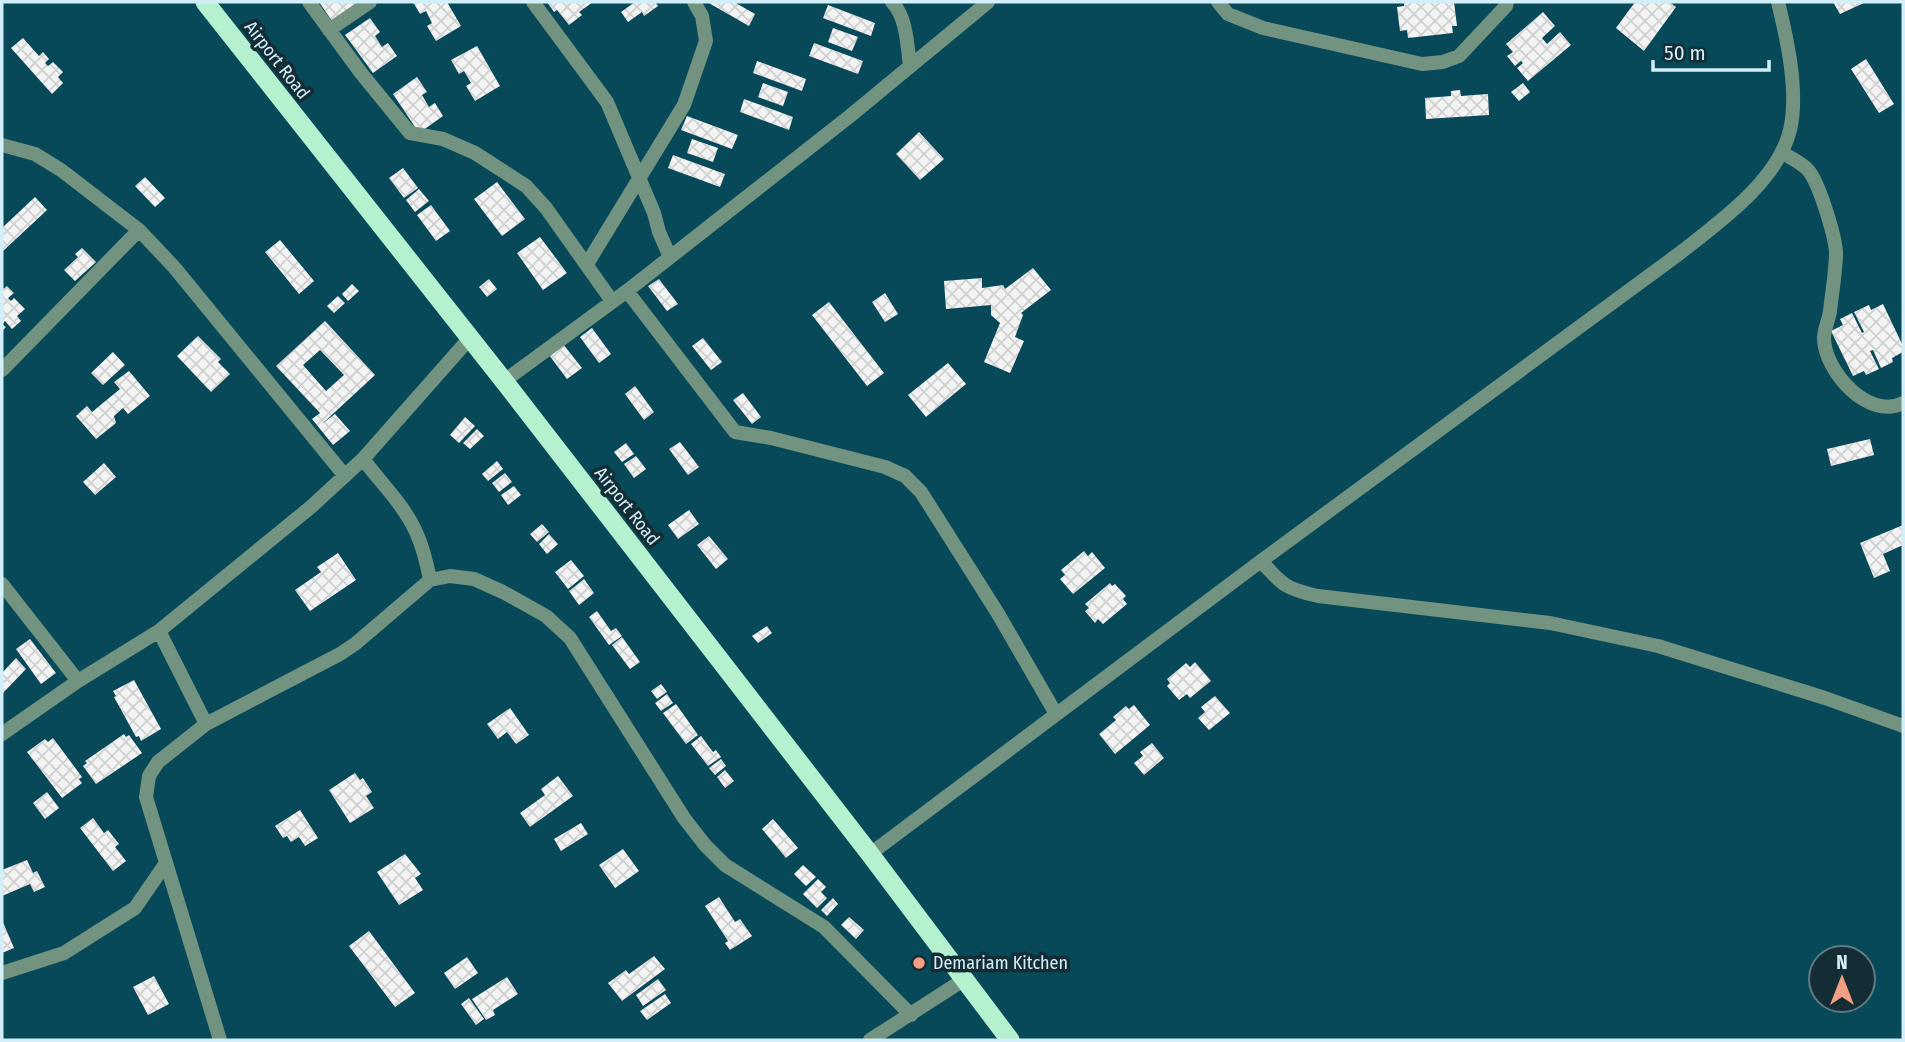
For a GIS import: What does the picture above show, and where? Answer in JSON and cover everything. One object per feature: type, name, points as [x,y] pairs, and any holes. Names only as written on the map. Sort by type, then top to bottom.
[{"type":"highway","name":"Airport Road","points":[[205,2],[504,381],[870,854],[1010,1040]]},
{"type":"street","points":[[309,2],[361,73],[410,133],[443,139],[475,153],[526,186],[547,208],[612,301]]},
{"type":"street","points":[[329,30],[370,2]]},
{"type":"street","points":[[533,2],[607,102],[670,257]]},
{"type":"street","points":[[587,264],[684,105],[706,41],[702,16],[694,2]]},
{"type":"street","points":[[892,2],[899,9],[910,66]]},
{"type":"street","points":[[504,381],[627,291],[839,124],[988,2]]},
{"type":"street","points":[[1218,2],[1228,15],[1263,28],[1422,64],[1443,62],[1459,56],[1507,2]]},
{"type":"street","points":[[870,854],[1261,561],[1680,253],[1732,211],[1771,169],[1782,152],[1790,129],[1792,96],[1789,56],[1778,2]]},
{"type":"street","points":[[2,145],[35,154],[61,170],[139,230],[174,267],[345,476]]},
{"type":"street","points":[[1782,152],[1809,170],[1821,194],[1836,251],[1829,316],[1823,337],[1829,363],[1849,389],[1877,406],[1893,408],[1903,403]]},
{"type":"street","points":[[2,370],[139,230]]},
{"type":"street","points":[[627,291],[735,432],[771,438],[885,467],[905,476],[921,492],[991,601],[1056,714]]},
{"type":"street","points":[[2,734],[78,681],[159,631],[312,506],[363,459],[469,338]]},
{"type":"street","points":[[363,459],[406,513],[416,531],[425,554],[430,580]]},
{"type":"street","points":[[1261,561],[1281,584],[1296,591],[1318,596],[1550,623],[1658,646],[1825,698],[1903,726]]},
{"type":"street","points":[[220,1040],[146,797],[149,776],[158,762],[206,724],[355,644],[430,580],[450,576],[474,579],[547,616],[570,638],[684,818],[705,845],[735,872],[824,927],[911,1015]]},
{"type":"street","points":[[2,584],[78,681]]},
{"type":"street","points":[[159,631],[206,724]]},
{"type":"street","points":[[2,973],[64,953],[135,908],[166,863]]},
{"type":"street","points":[[870,1040],[965,979]]},
{"type":"building","points":[[319,2],[355,2],[357,4],[332,21]]},
{"type":"building","points":[[413,2],[447,2],[461,26],[436,41],[427,26],[432,23],[426,11],[420,14]]},
{"type":"building","points":[[547,2],[593,2],[579,12],[582,15],[569,25]]},
{"type":"building","points":[[635,2],[655,2],[658,6],[644,16],[642,12],[628,22],[621,12]]},
{"type":"building","points":[[707,2],[734,2],[755,14],[749,26]]},
{"type":"building","points":[[1404,2],[1454,2],[1457,26],[1452,26],[1453,33],[1408,38],[1407,30],[1400,31],[1397,7],[1404,6]]},
{"type":"building","points":[[1635,2],[1669,2],[1676,7],[1644,51],[1616,28]]},
{"type":"building","points":[[1833,2],[1866,2],[1840,14]]},
{"type":"building","points":[[828,5],[875,23],[871,36],[823,18]]},
{"type":"building","points":[[1543,12],[1555,26],[1542,38],[1547,44],[1560,32],[1571,45],[1528,81],[1517,68],[1523,63],[1521,61],[1515,66],[1507,56],[1513,52],[1506,44]]},
{"type":"building","points":[[370,18],[380,32],[375,36],[382,47],[388,43],[397,56],[373,73],[345,35]]},
{"type":"building","points":[[833,28],[858,37],[852,51],[828,42]]},
{"type":"building","points":[[23,38],[39,56],[43,52],[49,59],[45,63],[48,66],[53,62],[63,72],[58,77],[63,83],[52,94],[11,48]]},
{"type":"building","points":[[814,43],[863,61],[858,74],[809,56]]},
{"type":"building","points":[[477,46],[500,86],[475,101],[466,86],[471,83],[464,71],[459,74],[451,60]]},
{"type":"building","points":[[1866,59],[1894,104],[1879,113],[1851,69]]},
{"type":"building","points":[[757,61],[806,79],[802,91],[753,73]]},
{"type":"building","points":[[417,77],[427,92],[422,95],[429,107],[435,103],[443,116],[419,133],[393,94]]},
{"type":"building","points":[[763,83],[788,92],[783,106],[758,97]]},
{"type":"building","points":[[1523,83],[1530,92],[1519,101],[1511,92]]},
{"type":"building","points":[[1460,90],[1461,96],[1488,94],[1489,115],[1426,119],[1425,98],[1451,96],[1451,91]]},
{"type":"building","points":[[744,99],[793,117],[789,130],[740,112]]},
{"type":"building","points":[[687,116],[738,135],[732,149],[681,130]]},
{"type":"building","points":[[919,132],[944,159],[920,180],[896,154]]},
{"type":"building","points":[[692,139],[718,148],[713,162],[687,153]]},
{"type":"building","points":[[673,155],[725,174],[720,187],[668,168]]},
{"type":"building","points":[[403,168],[418,188],[404,198],[389,178]]},
{"type":"building","points":[[145,177],[165,198],[155,207],[135,186]]},
{"type":"building","points":[[497,182],[525,219],[502,236],[474,199]]},
{"type":"building","points":[[419,189],[429,201],[415,212],[406,200]]},
{"type":"building","points":[[35,197],[47,210],[2,252],[2,228]]},
{"type":"building","points":[[431,205],[450,231],[436,241],[417,215]]},
{"type":"building","points":[[540,237],[567,273],[543,290],[517,253]]},
{"type":"building","points":[[280,240],[314,281],[299,294],[265,252]]},
{"type":"building","points":[[82,248],[96,262],[75,281],[64,270],[78,257],[75,254]]},
{"type":"building","points":[[1033,268],[1051,290],[1021,313],[1023,315],[1015,337],[1024,341],[1010,373],[984,362],[1000,323],[991,315],[991,305],[946,309],[944,281],[982,278],[982,288],[1003,285],[1005,289]]},
{"type":"building","points":[[489,279],[497,289],[487,297],[479,287]]},
{"type":"building","points":[[659,279],[678,304],[667,311],[648,286]]},
{"type":"building","points":[[352,284],[359,291],[348,301],[342,294]]},
{"type":"building","points":[[7,286],[14,293],[8,298],[11,301],[14,298],[25,309],[17,316],[21,321],[12,329],[5,321],[2,324],[2,290]]},
{"type":"building","points":[[885,293],[898,314],[885,322],[872,302]]},
{"type":"building","points":[[338,296],[345,303],[334,313],[327,306]]},
{"type":"building","points":[[829,302],[884,373],[867,386],[812,315]]},
{"type":"building","points":[[1883,304],[1903,346],[1903,352],[1892,358],[1893,362],[1881,368],[1873,350],[1870,351],[1879,369],[1866,375],[1864,371],[1853,376],[1831,331],[1843,325],[1840,319],[1852,313],[1862,333],[1864,332],[1854,312],[1869,305],[1871,310]]},
{"type":"building","points":[[325,321],[375,375],[322,424],[335,414],[350,431],[333,445],[312,419],[320,413],[276,366]],"holes":[[[320,350],[344,375],[326,391],[303,365]]]},
{"type":"building","points":[[592,328],[611,354],[599,363],[580,337]]},
{"type":"building","points":[[198,336],[221,359],[218,362],[230,374],[211,392],[177,356]]},
{"type":"building","points":[[703,338],[722,362],[711,370],[692,346]]},
{"type":"building","points":[[563,344],[582,368],[567,379],[549,355]]},
{"type":"building","points":[[113,352],[125,365],[103,385],[91,373]]},
{"type":"building","points":[[948,363],[966,384],[926,417],[908,395]]},
{"type":"building","points":[[129,371],[150,396],[128,414],[123,408],[114,416],[116,423],[96,439],[76,416],[87,406],[92,412],[120,389],[114,382]]},
{"type":"building","points":[[635,386],[654,412],[644,420],[625,394]]},
{"type":"building","points":[[743,393],[761,417],[752,424],[733,400]]},
{"type":"building","points":[[465,417],[475,426],[459,443],[450,435]]},
{"type":"building","points":[[477,429],[484,436],[470,449],[463,443]]},
{"type":"building","points":[[1870,439],[1874,455],[1831,466],[1827,449]]},
{"type":"building","points":[[680,442],[699,467],[688,475],[669,449]]},
{"type":"building","points":[[626,443],[634,454],[622,462],[614,452]]},
{"type":"building","points":[[636,456],[646,469],[634,478],[624,464]]},
{"type":"building","points":[[497,461],[503,469],[488,481],[482,474]]},
{"type":"building","points":[[104,463],[116,477],[95,495],[83,482]]},
{"type":"building","points":[[505,473],[512,482],[499,492],[492,483]]},
{"type":"building","points":[[514,486],[521,495],[508,505],[501,495]]},
{"type":"building","points":[[689,510],[699,524],[678,539],[668,525]]},
{"type":"building","points":[[542,524],[549,532],[537,542],[530,534]]},
{"type":"building","points":[[1903,525],[1903,545],[1883,554],[1890,571],[1874,578],[1860,543]]},
{"type":"building","points":[[549,534],[558,544],[547,554],[539,544]]},
{"type":"building","points":[[709,536],[728,559],[716,569],[697,545]]},
{"type":"building","points":[[1084,551],[1088,556],[1092,552],[1105,568],[1073,594],[1060,579],[1065,575],[1061,570]]},
{"type":"building","points":[[338,553],[356,580],[310,611],[295,590],[321,572],[317,567]]},
{"type":"building","points":[[571,560],[584,576],[568,589],[555,572]]},
{"type":"building","points":[[584,579],[594,593],[579,605],[569,591]]},
{"type":"building","points":[[1110,583],[1112,586],[1115,584],[1126,596],[1123,599],[1127,604],[1103,624],[1098,619],[1095,623],[1085,611],[1089,608],[1085,604]]},
{"type":"building","points":[[597,611],[611,631],[616,628],[622,636],[609,645],[589,617]]},
{"type":"building","points":[[767,626],[772,633],[758,643],[752,636]]},
{"type":"building","points":[[622,637],[640,662],[630,669],[612,645]]},
{"type":"building","points":[[30,639],[56,673],[41,684],[16,649]]},
{"type":"building","points":[[16,658],[26,669],[2,694],[2,673]]},
{"type":"building","points":[[1195,662],[1211,681],[1190,698],[1187,694],[1179,700],[1167,686],[1170,683],[1167,679],[1186,663],[1190,667]]},
{"type":"building","points":[[134,680],[161,729],[141,741],[139,736],[136,737],[113,691]]},
{"type":"building","points":[[661,684],[667,692],[657,699],[651,691]]},
{"type":"building","points":[[667,694],[673,703],[661,711],[655,703]]},
{"type":"building","points":[[1215,696],[1230,713],[1209,730],[1198,718],[1205,712],[1201,707]]},
{"type":"building","points":[[676,704],[698,735],[686,744],[663,713]]},
{"type":"building","points":[[1134,705],[1150,725],[1115,754],[1099,734],[1116,720],[1113,717],[1126,706],[1129,709]]},
{"type":"building","points":[[510,708],[529,735],[516,744],[507,732],[498,739],[487,724]]},
{"type":"building","points":[[124,734],[126,737],[129,735],[142,753],[96,784],[83,766],[87,763],[85,761]]},
{"type":"building","points":[[701,736],[713,752],[716,750],[721,757],[708,766],[691,744]]},
{"type":"building","points":[[53,738],[82,777],[79,779],[82,783],[62,798],[27,752],[45,739],[48,742]]},
{"type":"building","points":[[1152,743],[1164,758],[1144,775],[1134,763],[1143,756],[1140,752]]},
{"type":"building","points":[[721,759],[726,766],[715,775],[709,768]]},
{"type":"building","points":[[725,770],[734,781],[725,788],[717,777]]},
{"type":"building","points":[[355,773],[360,780],[363,778],[372,792],[366,796],[374,808],[350,823],[329,790]]},
{"type":"building","points":[[558,776],[573,796],[530,827],[520,813],[545,795],[541,789]]},
{"type":"building","points":[[47,792],[59,808],[45,819],[33,803]]},
{"type":"building","points":[[300,810],[318,838],[305,846],[299,837],[291,842],[287,836],[283,838],[275,826]]},
{"type":"building","points":[[93,818],[104,833],[108,830],[119,844],[115,847],[126,861],[113,871],[80,828]]},
{"type":"building","points":[[773,819],[798,848],[786,858],[762,829]]},
{"type":"building","points":[[581,823],[588,834],[561,851],[554,839]]},
{"type":"building","points":[[623,849],[639,871],[615,888],[599,865]]},
{"type":"building","points":[[405,854],[421,874],[415,878],[423,890],[399,905],[377,872]]},
{"type":"building","points":[[27,860],[33,873],[37,871],[45,887],[34,892],[30,884],[2,896],[2,870]]},
{"type":"building","points":[[803,865],[816,877],[806,886],[794,874]]},
{"type":"building","points":[[818,879],[826,887],[821,892],[827,898],[817,908],[803,894]]},
{"type":"building","points":[[719,897],[735,922],[740,919],[752,936],[730,950],[725,943],[728,941],[705,906]]},
{"type":"building","points":[[833,898],[838,904],[827,916],[821,910]]},
{"type":"building","points":[[849,917],[864,930],[856,939],[841,925]]},
{"type":"building","points":[[2,920],[14,948],[2,953]]},
{"type":"building","points":[[369,931],[415,993],[395,1007],[349,946]]},
{"type":"building","points":[[654,956],[665,969],[622,1001],[608,983],[626,970],[629,974]]},
{"type":"building","points":[[467,957],[478,973],[455,989],[444,973]]},
{"type":"building","points":[[154,976],[169,1004],[148,1015],[133,987]]},
{"type":"building","points":[[507,977],[518,994],[493,1010],[495,1015],[486,1020],[472,999]]},
{"type":"building","points":[[658,979],[666,990],[643,1006],[636,995]]},
{"type":"building","points":[[665,994],[671,1003],[647,1020],[640,1011]]},
{"type":"building","points":[[469,998],[484,1019],[476,1025],[461,1004]]},
{"type":"place","name":"Demariam Kitchen","points":[[919,963]]}]
